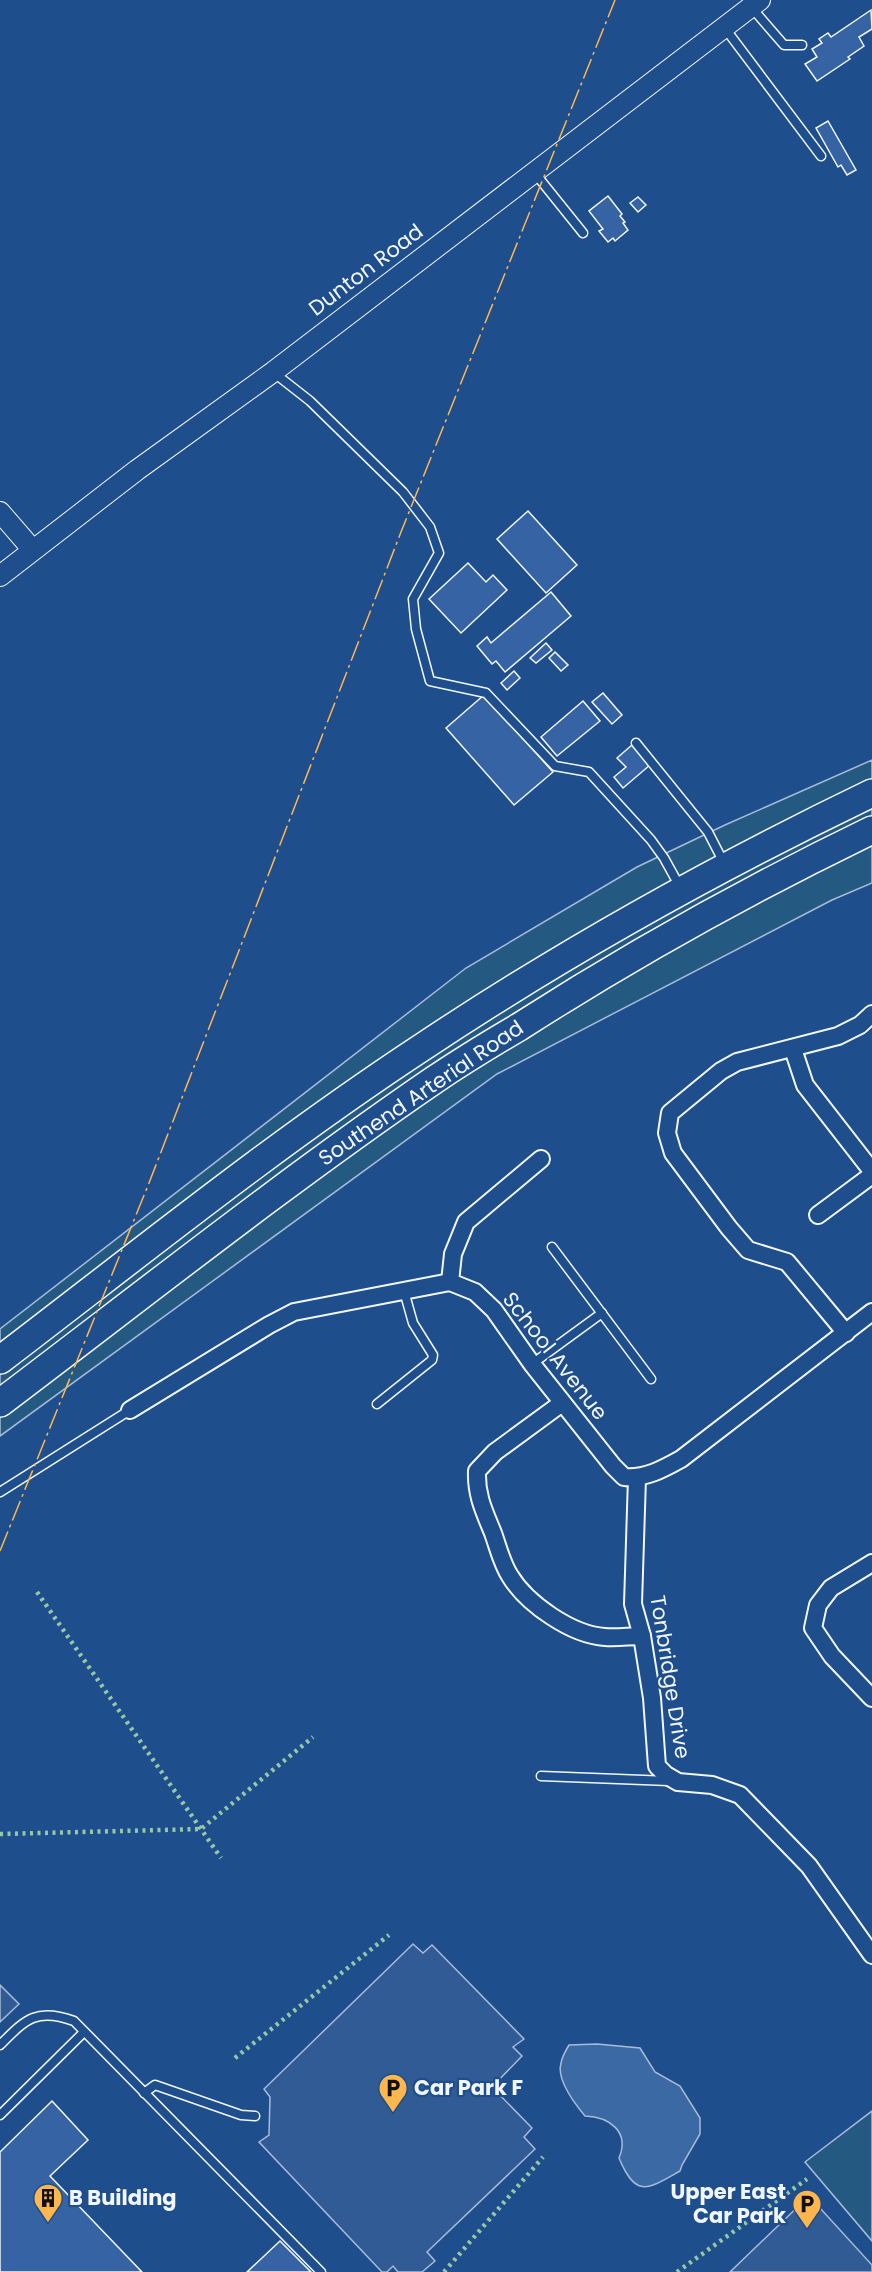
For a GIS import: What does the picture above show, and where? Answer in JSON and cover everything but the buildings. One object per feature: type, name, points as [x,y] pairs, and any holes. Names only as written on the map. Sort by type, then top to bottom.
[{"type":"highway","name":"Southend Arterial Road","points":[[0,1360],[263,1159],[420,1048],[568,955],[681,890],[872,794]]},
{"type":"highway","name":"Southend Arterial Road","points":[[0,1403],[297,1178],[435,1079],[648,947],[743,894],[872,830]]},
{"type":"street","name":"Dunton Road","points":[[0,576],[137,470],[273,372],[755,4]]},
{"type":"street","points":[[0,512],[32,549]]},
{"type":"street","points":[[846,1333],[787,1262],[748,1250],[674,1153],[667,1133],[670,1113],[721,1071],[737,1062],[838,1036],[860,1024],[872,1014]]},
{"type":"street","points":[[793,1049],[805,1085],[872,1173],[818,1215]]},
{"type":"street","points":[[130,1410],[294,1312],[450,1282],[453,1254],[466,1222],[541,1160]]},
{"type":"street","name":"School Avenue","points":[[450,1282],[475,1292],[488,1304],[562,1403],[618,1472],[624,1477],[637,1478]]},
{"type":"street","points":[[637,1478],[681,1459],[872,1312]]},
{"type":"street","points":[[562,1403],[495,1452],[477,1471],[477,1489],[483,1508],[509,1576],[527,1598],[550,1615],[582,1633],[604,1637],[642,1636]]},
{"type":"street","name":"Tonbridge Drive","points":[[637,1478],[633,1604],[642,1636],[652,1698],[657,1766],[678,1782],[712,1785],[740,1796],[808,1866],[872,1955]]},
{"type":"street","points":[[872,1563],[831,1588],[818,1605],[813,1628],[832,1656],[872,1698]]},
{"type":"lane","points":[[755,4],[784,45],[802,45]]},
{"type":"lane","points":[[724,27],[821,156]]},
{"type":"lane","points":[[534,172],[583,233]]},
{"type":"lane","points":[[273,372],[310,401],[375,463],[403,492],[430,527],[438,553],[413,599],[416,629],[430,681],[486,693],[555,766],[589,772],[651,840],[664,858],[681,890]]},
{"type":"lane","points":[[636,743],[708,832],[726,866]]},
{"type":"lane","points":[[552,1247],[651,1379]]},
{"type":"lane","points":[[377,1404],[432,1360],[434,1355],[413,1323],[404,1290]]},
{"type":"lane","points":[[532,1364],[602,1313]]},
{"type":"lane","points":[[0,1492],[130,1410]]},
{"type":"lane","points":[[541,1776],[678,1782]]},
{"type":"lane","points":[[0,2045],[24,2021],[39,2014],[60,2016],[74,2021],[321,2272]]},
{"type":"lane","points":[[0,2115],[84,2032]]},
{"type":"lane","points":[[144,2093],[155,2085],[241,2115],[255,2116]]},
{"type":"shaded area","points":[[872,760],[872,883],[832,900],[497,1074],[0,1436],[0,1329],[466,968],[637,867]]},
{"type":"shaded area","name":"Car Park F","points":[[413,1944],[423,1953],[432,1945],[524,2039],[513,2047],[522,2056],[492,2087],[532,2128],[524,2137],[535,2149],[427,2252],[435,2261],[422,2272],[398,2272],[393,2266],[387,2272],[382,2272],[259,2142],[269,2135],[270,2097],[264,2089]]},
{"type":"shaded area","points":[[0,1985],[19,2004],[0,2022]]},
{"type":"shaded area","points":[[597,2044],[640,2048],[655,2072],[680,2086],[700,2118],[700,2134],[680,2171],[651,2186],[637,2185],[631,2180],[619,2158],[622,2141],[616,2128],[602,2119],[585,2116],[561,2077],[561,2063],[569,2045]]},
{"type":"shaded area","points":[[872,2111],[872,2241],[805,2162]]},
{"type":"shaded area","name":"Upper East Car Park","points":[[809,2196],[872,2265],[872,2272],[730,2272]]},
{"type":"hedge","points":[[37,1592],[221,1858]]},
{"type":"hedge","points":[[0,1834],[201,1829],[313,1737]]},
{"type":"hedge","points":[[235,2058],[389,1935]]},
{"type":"hedge","points":[[444,2272],[543,2157]]},
{"type":"hedge","points":[[677,2272],[807,2179]]},
{"type":"power","points":[[0,1551],[149,1183],[401,532],[615,0]]},
{"type":"place","name":"Car Park F","points":[[393,2114]]},
{"type":"place","name":"B Building","points":[[48,2224]]},
{"type":"place","name":"Upper East Car Park","points":[[807,2230]]}]
